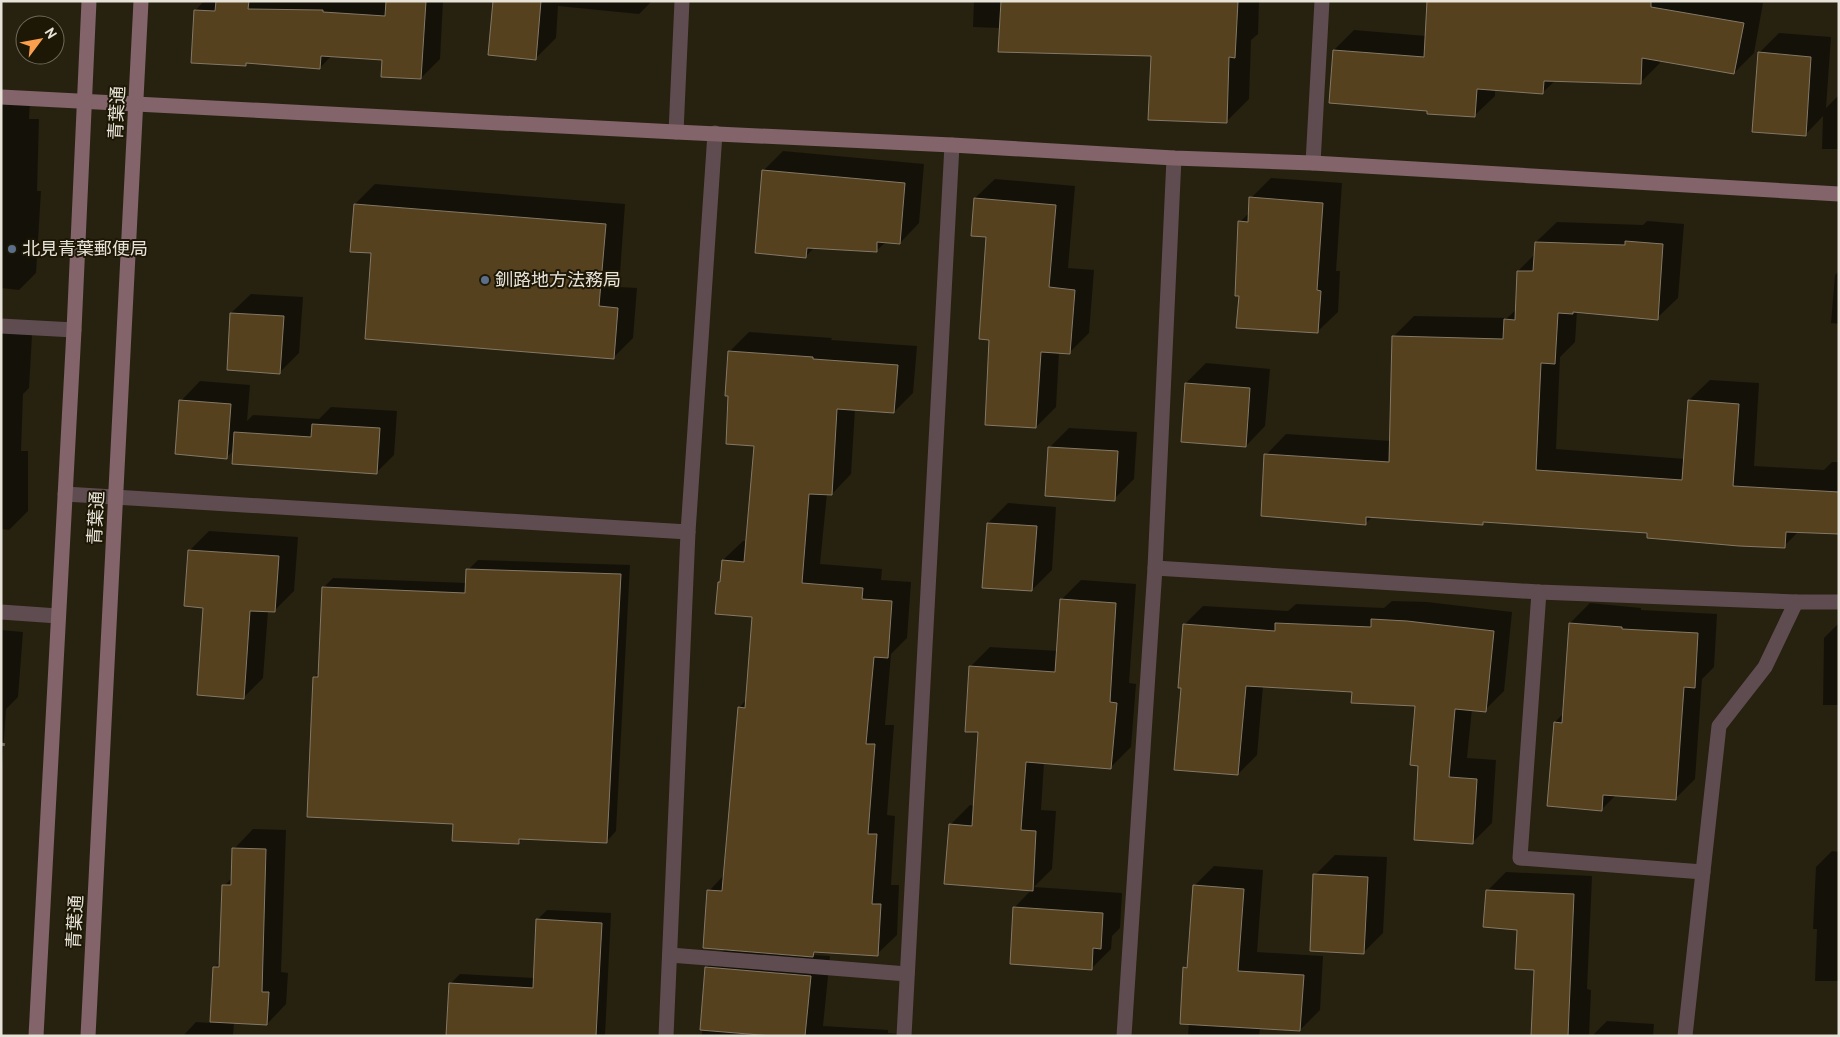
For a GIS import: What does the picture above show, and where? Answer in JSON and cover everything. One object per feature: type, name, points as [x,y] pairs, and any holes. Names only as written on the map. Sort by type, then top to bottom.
[{"type":"street","name":"青葉通","points":[[36,1036],[74,330],[89,1]]},
{"type":"street","name":"青葉通","points":[[88,1036],[141,1]]},
{"type":"street","points":[[676,132],[682,1]]},
{"type":"street","points":[[1313,163],[1322,1]]},
{"type":"street","points":[[1,97],[1174,158],[1313,163],[1839,194]]},
{"type":"street","points":[[666,1036],[688,532],[715,133]]},
{"type":"street","points":[[904,1036],[952,145]]},
{"type":"street","points":[[1124,1036],[1155,568],[1174,158]]},
{"type":"street","points":[[1,326],[74,330]]},
{"type":"street","points":[[65,494],[688,532]]},
{"type":"street","points":[[1155,568],[1539,592],[1839,602]]},
{"type":"street","points":[[1539,592],[1520,858],[1703,872]]},
{"type":"street","points":[[1685,1036],[1719,726],[1764,667],[1796,602]]},
{"type":"street","points":[[1,612],[58,616]]},
{"type":"street","points":[[670,955],[907,974]]},
{"type":"path","points":[[1,744],[7,745]]},
{"type":"building","points":[[216,1],[249,1],[248,9],[323,10],[323,12],[385,16],[386,1],[426,1],[421,79],[381,77],[382,60],[321,56],[320,69],[246,63],[246,66],[191,63],[194,10],[215,11]]},
{"type":"building","points":[[493,1],[541,1],[536,60],[488,55]]},
{"type":"building","points":[[1001,1],[1238,1],[1235,58],[1229,57],[1227,123],[1148,120],[1151,56],[998,52]]},
{"type":"building","points":[[1427,1],[1651,1],[1651,7],[1744,23],[1734,74],[1642,58],[1641,84],[1544,81],[1543,94],[1477,89],[1475,117],[1427,114],[1427,111],[1329,103],[1333,50],[1424,57]]},
{"type":"building","points":[[1758,52],[1811,57],[1806,136],[1752,132]]},
{"type":"building","points":[[762,170],[905,183],[900,244],[877,242],[877,252],[807,248],[806,258],[755,253]]},
{"type":"building","points":[[1249,197],[1323,203],[1317,290],[1321,291],[1318,333],[1236,328],[1239,296],[1235,296],[1238,221],[1248,222]]},
{"type":"building","points":[[974,198],[1056,205],[1049,287],[1075,290],[1070,354],[1041,352],[1036,428],[985,425],[989,340],[979,339],[986,237],[971,236]]},
{"type":"building","name":"釧路地方法務局","points":[[354,204],[606,224],[599,306],[618,308],[614,359],[365,339],[371,253],[350,252]]},
{"type":"building","points":[[1625,241],[1663,244],[1658,320],[1573,312],[1573,314],[1558,313],[1555,364],[1541,363],[1536,470],[1682,480],[1688,400],[1739,404],[1733,486],[1839,492],[1839,534],[1786,532],[1785,548],[1647,538],[1647,533],[1483,522],[1483,525],[1366,517],[1366,525],[1261,516],[1264,454],[1389,462],[1392,336],[1503,339],[1504,319],[1515,320],[1517,271],[1533,271],[1535,242],[1625,245]]},
{"type":"building","points":[[230,313],[284,316],[280,374],[227,370]]},
{"type":"building","points":[[728,351],[898,365],[894,413],[837,409],[832,495],[809,494],[802,583],[863,588],[862,599],[892,601],[888,658],[874,657],[866,744],[875,744],[868,834],[877,834],[872,904],[881,904],[878,956],[814,952],[813,957],[703,948],[707,890],[722,891],[738,707],[745,708],[752,617],[715,614],[722,560],[744,562],[754,446],[726,444],[728,396],[725,396]]},
{"type":"building","points":[[1185,383],[1250,388],[1246,447],[1181,442]]},
{"type":"building","points":[[179,400],[231,404],[227,459],[175,454]]},
{"type":"building","points":[[312,424],[380,428],[377,474],[232,464],[234,432],[311,437]]},
{"type":"building","points":[[1048,447],[1118,451],[1115,501],[1045,496]]},
{"type":"building","points":[[987,523],[1037,526],[1032,591],[982,588]]},
{"type":"building","points":[[188,550],[279,556],[275,612],[250,611],[244,699],[197,695],[203,608],[184,606]]},
{"type":"building","points":[[466,569],[621,574],[607,843],[519,839],[519,844],[452,841],[453,824],[307,817],[313,677],[318,677],[322,587],[465,593]]},
{"type":"building","points":[[1060,599],[1116,603],[1110,702],[1117,703],[1111,769],[1026,762],[1021,830],[1036,831],[1033,891],[944,884],[949,824],[972,826],[978,732],[965,732],[969,666],[1055,672]]},
{"type":"building","points":[[1371,619],[1407,621],[1494,631],[1486,712],[1455,709],[1449,777],[1477,779],[1473,844],[1414,840],[1418,766],[1410,765],[1415,706],[1351,703],[1352,692],[1246,686],[1238,775],[1174,770],[1181,688],[1178,688],[1183,624],[1275,631],[1275,623],[1371,627]]},
{"type":"building","points":[[1569,623],[1622,627],[1622,629],[1698,633],[1695,688],[1684,687],[1676,800],[1603,795],[1602,811],[1547,806],[1554,722],[1562,723]]},
{"type":"building","points":[[232,848],[266,849],[262,992],[269,992],[267,1025],[210,1022],[213,967],[219,967],[222,885],[231,885]]},
{"type":"building","points":[[1313,874],[1368,877],[1364,954],[1310,951]]},
{"type":"building","points":[[1193,885],[1244,889],[1238,971],[1304,975],[1300,1031],[1180,1024],[1183,967],[1187,968]]},
{"type":"building","points":[[1486,890],[1574,894],[1568,1036],[1531,1036],[1534,970],[1515,969],[1517,930],[1483,927]]},
{"type":"building","points":[[1013,907],[1103,913],[1101,949],[1093,948],[1092,970],[1010,964]]},
{"type":"building","points":[[536,919],[602,923],[596,1036],[446,1036],[449,983],[533,988]]},
{"type":"building","points":[[705,967],[811,976],[805,1036],[772,1036],[700,1030]]},
{"type":"place","name":"北見青葉郵便局","points":[[12,249]]},
{"type":"place","name":"釧路地方法務局","points":[[485,280]]}]
